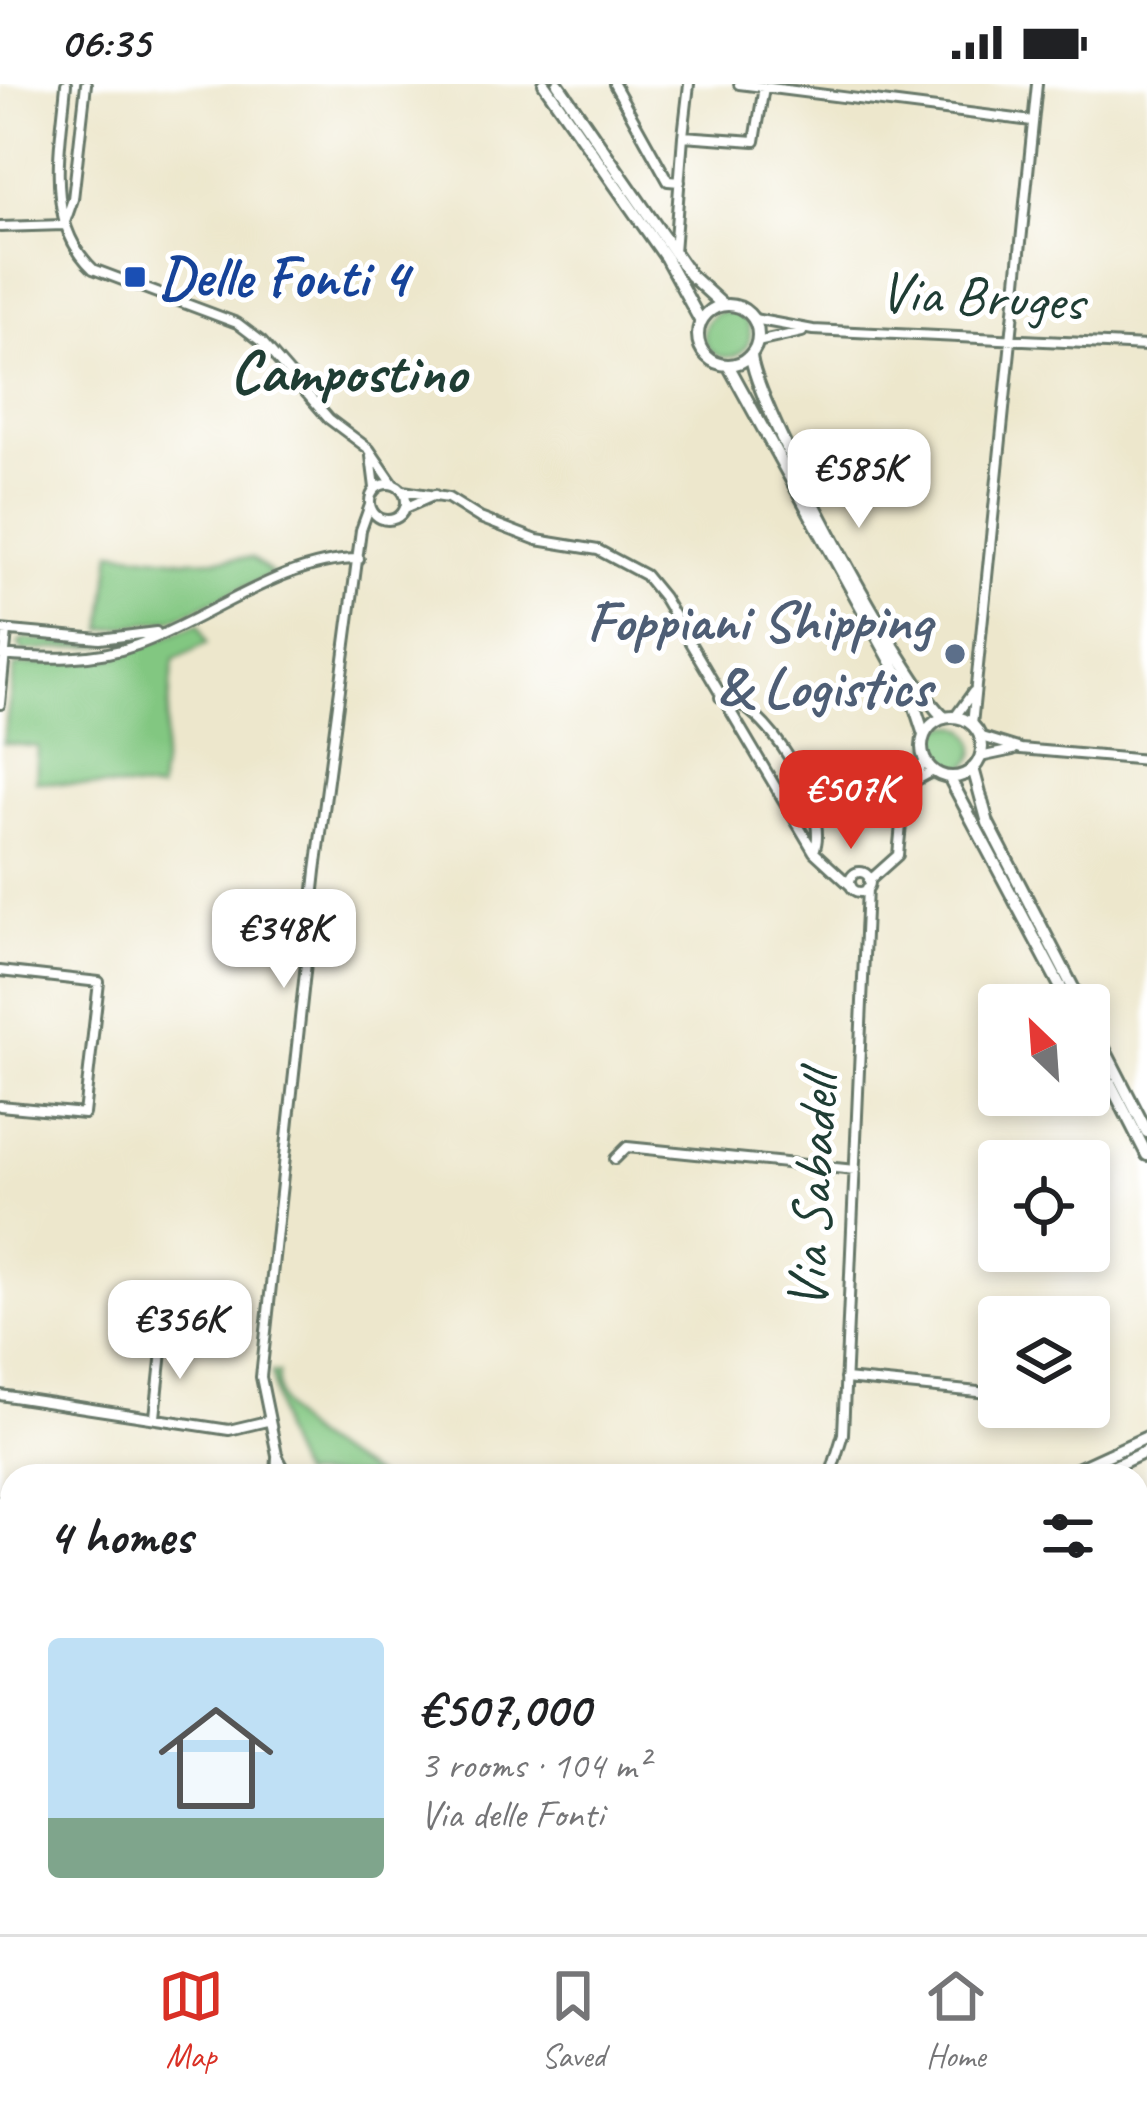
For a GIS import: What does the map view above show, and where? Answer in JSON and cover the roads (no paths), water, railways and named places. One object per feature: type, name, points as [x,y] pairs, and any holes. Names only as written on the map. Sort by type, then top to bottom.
[{"type":"main road","points":[[544,84],[666,258],[701,322],[701,349],[710,359],[728,365],[913,701],[929,766],[949,777],[1059,984]]},
{"type":"main road","points":[[558,84],[698,285],[724,305],[744,310],[754,319],[753,375],[783,441],[913,679],[950,718],[976,730],[988,823],[1071,984]]},
{"type":"main road","points":[[701,322],[724,305]]},
{"type":"main road","points":[[728,365],[754,348]]},
{"type":"main road","points":[[924,735],[950,718]]},
{"type":"main road","points":[[949,777],[977,763]]},
{"type":"main road","points":[[1110,1060],[1147,1132]]},
{"type":"main road","points":[[1110,1083],[1147,1155]]},
{"type":"main road","points":[[1088,1464],[1147,1437]]},
{"type":"main road","points":[[1119,1464],[1147,1451]]},
{"type":"street","points":[[67,84],[60,149],[64,225],[79,255],[93,268],[249,332],[328,419],[369,449],[403,491],[437,494],[512,532],[598,550],[645,575],[663,597],[814,852],[857,882],[884,867],[899,852],[903,797],[929,766]]},
{"type":"street","points":[[64,225],[74,199],[86,84]]},
{"type":"street","points":[[614,84],[668,181],[680,182]]},
{"type":"street","points":[[674,253],[689,84]]},
{"type":"street","points":[[740,84],[1032,121]]},
{"type":"street","points":[[1037,84],[974,691],[976,730],[1021,748],[1147,760]]},
{"type":"street","points":[[683,136],[755,141],[764,88]]},
{"type":"street","points":[[0,227],[64,225]]},
{"type":"street","name":"Via Bruges","points":[[754,319],[813,330],[1147,346]]},
{"type":"street","name":"Via Bruges","points":[[754,348],[813,330]]},
{"type":"street","points":[[282,1464],[261,1377],[316,871],[361,530],[374,490],[369,449]]},
{"type":"street","points":[[374,490],[393,484]]},
{"type":"street","points":[[403,491],[405,508]]},
{"type":"street","points":[[361,530],[380,518],[395,518],[405,508],[437,494]]},
{"type":"street","points":[[370,505],[380,518]]},
{"type":"street","points":[[3,655],[99,654],[175,627],[314,563],[359,559]]},
{"type":"street","points":[[0,704],[4,630],[100,638],[175,627]]},
{"type":"street","points":[[950,718],[974,691]]},
{"type":"street","points":[[720,697],[737,698],[767,724],[795,769],[819,829],[814,852]]},
{"type":"street","points":[[977,763],[1021,748]]},
{"type":"street","name":"Via Sabadell","points":[[834,1464],[843,1434],[866,907],[857,882]]},
{"type":"street","points":[[0,971],[99,982],[84,1114],[0,1106]]},
{"type":"street","points":[[615,1159],[627,1147],[855,1170]]},
{"type":"street","points":[[154,1417],[163,1342]]},
{"type":"street","points":[[845,1379],[978,1392]]},
{"type":"street","points":[[0,1395],[229,1430],[268,1421]]},
{"type":"street","points":[[277,1455],[277,1464]]},
{"type":"place","name":"Delle Fonti 4","points":[[135,277]]},
{"type":"place","name":"Foppiani Shipping & Logistics","points":[[955,654]]},
{"type":"district","name":"Campostino","points":[[348,372]]}]
